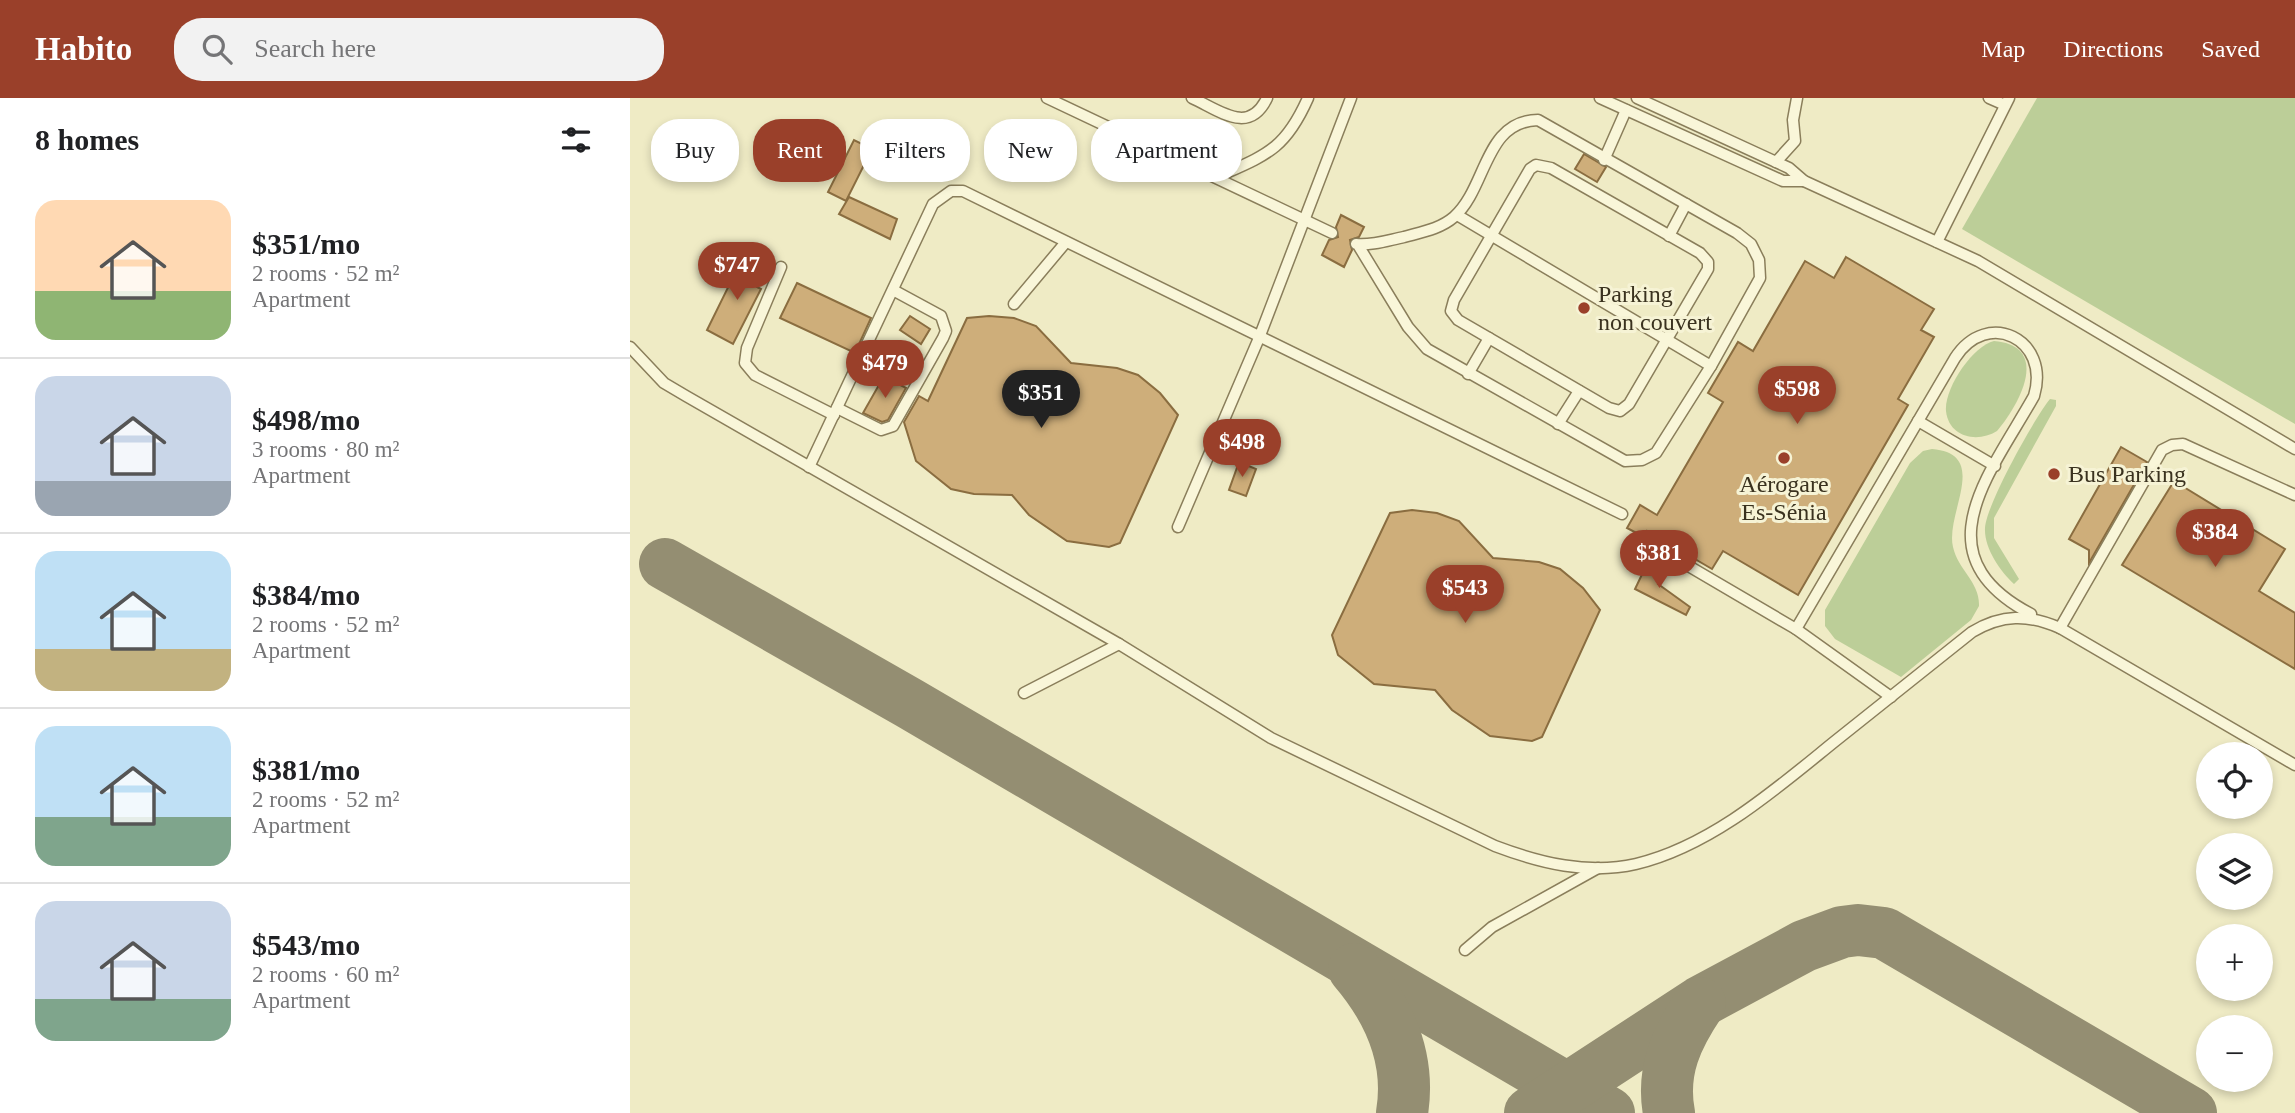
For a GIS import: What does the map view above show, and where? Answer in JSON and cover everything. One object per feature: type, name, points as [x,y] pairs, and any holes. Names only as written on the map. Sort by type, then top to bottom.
[{"type":"lane","points":[[1047,98],[1092,119]]},
{"type":"lane","points":[[1192,98],[1238,119],[1250,118],[1260,111],[1267,98]]},
{"type":"lane","points":[[1242,165],[1276,149],[1291,132],[1308,98]]},
{"type":"lane","points":[[1178,527],[1259,338],[1351,98]]},
{"type":"lane","points":[[1600,98],[1783,181],[1804,181]]},
{"type":"lane","points":[[1637,98],[1776,162],[1795,172],[1804,181],[1978,261],[2295,449]]},
{"type":"lane","points":[[1776,162],[1795,141],[1793,121],[1797,98]]},
{"type":"lane","points":[[1937,242],[2007,102],[1989,98]]},
{"type":"lane","points":[[1605,159],[1626,110]]},
{"type":"lane","points":[[1522,120],[1538,120],[1605,159],[1751,244],[1759,260],[1760,278],[1711,366],[1656,453],[1642,460],[1625,461],[1438,357],[1416,339],[1357,244],[1433,229],[1457,215],[1499,140],[1508,127],[1522,120]]},
{"type":"lane","points":[[1706,146],[1711,132]]},
{"type":"lane","points":[[1536,165],[1544,165],[1583,180],[1705,257],[1708,262],[1704,275],[1626,409],[1614,411],[1578,391],[1458,320],[1451,311],[1454,300],[1491,235],[1530,169],[1536,165]]},
{"type":"lane","points":[[1227,182],[1332,233]]},
{"type":"lane","points":[[809,467],[933,204],[951,191],[973,196],[1622,514]]},
{"type":"lane","points":[[1669,236],[1686,204]]},
{"type":"lane","points":[[1457,215],[1711,366]]},
{"type":"lane","points":[[1014,304],[1066,242]]},
{"type":"lane","points":[[781,267],[747,348],[745,363],[755,375],[881,430],[892,426],[946,331],[942,316],[893,290]]},
{"type":"lane","points":[[1796,629],[1962,346],[1987,333],[2001,333],[2015,337],[2033,356],[2038,383],[1973,507],[1969,535],[1972,550],[2001,595],[2295,765]]},
{"type":"lane","points":[[1468,374],[1489,338]]},
{"type":"lane","points":[[630,347],[645,366],[686,396],[1119,644],[1299,753],[1529,859],[1563,866],[1598,868],[1633,865],[1667,855],[1765,797],[1891,696],[1988,623],[2023,616],[2042,620]]},
{"type":"lane","points":[[630,362],[645,366]]},
{"type":"lane","points":[[1558,424],[1578,391]]},
{"type":"lane","points":[[1918,421],[1995,466]]},
{"type":"lane","points":[[2060,628],[2155,459],[2172,444],[2183,444],[2295,495]]},
{"type":"lane","points":[[1651,544],[1796,629],[1891,696]]},
{"type":"lane","points":[[1024,693],[1119,644]]},
{"type":"lane","points":[[1465,950],[1504,919],[1598,868]]},
{"type":"green space","points":[[2037,98],[2295,98],[2295,424],[1962,229]]},
{"type":"green space","points":[[1994,341],[2012,345],[2022,354],[2026,365],[2021,392],[1997,431],[1981,437],[1966,436],[1958,432],[1948,420],[1946,411],[1950,391],[1969,359],[1986,344]]},
{"type":"green space","points":[[2050,399],[2056,400],[2056,406],[1994,518],[1994,538],[2019,579],[2014,584],[2003,573],[1987,543],[1987,517],[2023,442]]},
{"type":"green space","points":[[1932,449],[1950,453],[1959,462],[1962,487],[1952,533],[1953,547],[1959,563],[1973,583],[1979,606],[1971,620],[1901,677],[1835,639],[1825,626],[1825,610],[1910,463],[1923,451]]},
{"type":"building","points":[[854,140],[860,143],[860,173],[846,201],[828,192],[833,182],[846,182],[846,156]]},
{"type":"building","points":[[1584,154],[1606,167],[1597,182],[1575,169]]},
{"type":"building","points":[[849,197],[897,219],[890,239],[839,214]]},
{"type":"building","points":[[1341,215],[1364,227],[1359,237],[1350,240],[1352,250],[1344,267],[1322,255],[1329,240],[1338,237],[1336,227]]},
{"type":"building","name":"Aérogare Es-Sénia","points":[[1846,257],[1934,309],[1921,330],[1934,337],[1898,399],[1908,405],[1798,595],[1723,551],[1712,569],[1647,531],[1644,537],[1627,528],[1640,505],[1657,515],[1723,402],[1708,393],[1738,342],[1753,351],[1805,261],[1834,278]]},
{"type":"building","points":[[742,259],[765,271],[757,287],[761,289],[733,344],[707,330]]},
{"type":"building","points":[[797,283],[871,318],[855,353],[780,318]]},
{"type":"building","points":[[910,316],[930,329],[921,344],[900,330]]},
{"type":"building","points":[[967,318],[1014,318],[1036,326],[1071,363],[1117,368],[1138,375],[1160,393],[1178,415],[1120,543],[1109,547],[1067,541],[1029,515],[1012,495],[974,494],[951,489],[916,461],[904,422],[919,396],[928,401]]},
{"type":"building","points":[[884,376],[906,388],[888,420],[882,422],[863,413]]},
{"type":"building","points":[[2121,447],[2147,462],[2089,563],[2089,550],[2069,539]]},
{"type":"building","points":[[1239,462],[1256,469],[1246,496],[1229,490]]},
{"type":"building","points":[[2174,481],[2285,549],[2259,591],[2295,613],[2295,669],[2122,565]]},
{"type":"building","points":[[1412,510],[1437,513],[1459,521],[1493,558],[1539,562],[1560,569],[1583,588],[1600,610],[1542,737],[1532,741],[1490,736],[1452,710],[1435,690],[1374,684],[1338,655],[1332,635],[1390,513]]},
{"type":"building","points":[[1647,564],[1663,573],[1658,584],[1690,607],[1686,615],[1635,589]]},
{"type":"taxiway","points":[[665,564],[909,703],[1609,1113]]},
{"type":"taxiway","points":[[1530,1113],[1700,1002],[1804,946],[1842,932],[1858,930],[1884,933],[2191,1113]]},
{"type":"taxiway","points":[[1354,969],[1378,1001],[1394,1036],[1403,1073],[1402,1113]]},
{"type":"taxiway","points":[[1669,1113],[1669,1068],[1684,1028],[1700,1003]]},
{"type":"place","name":"Parking non couvert","points":[[1584,308]]},
{"type":"place","name":"Aérogare Es-Sénia","points":[[1784,458]]},
{"type":"place","name":"Bus Parking","points":[[2054,474]]}]
